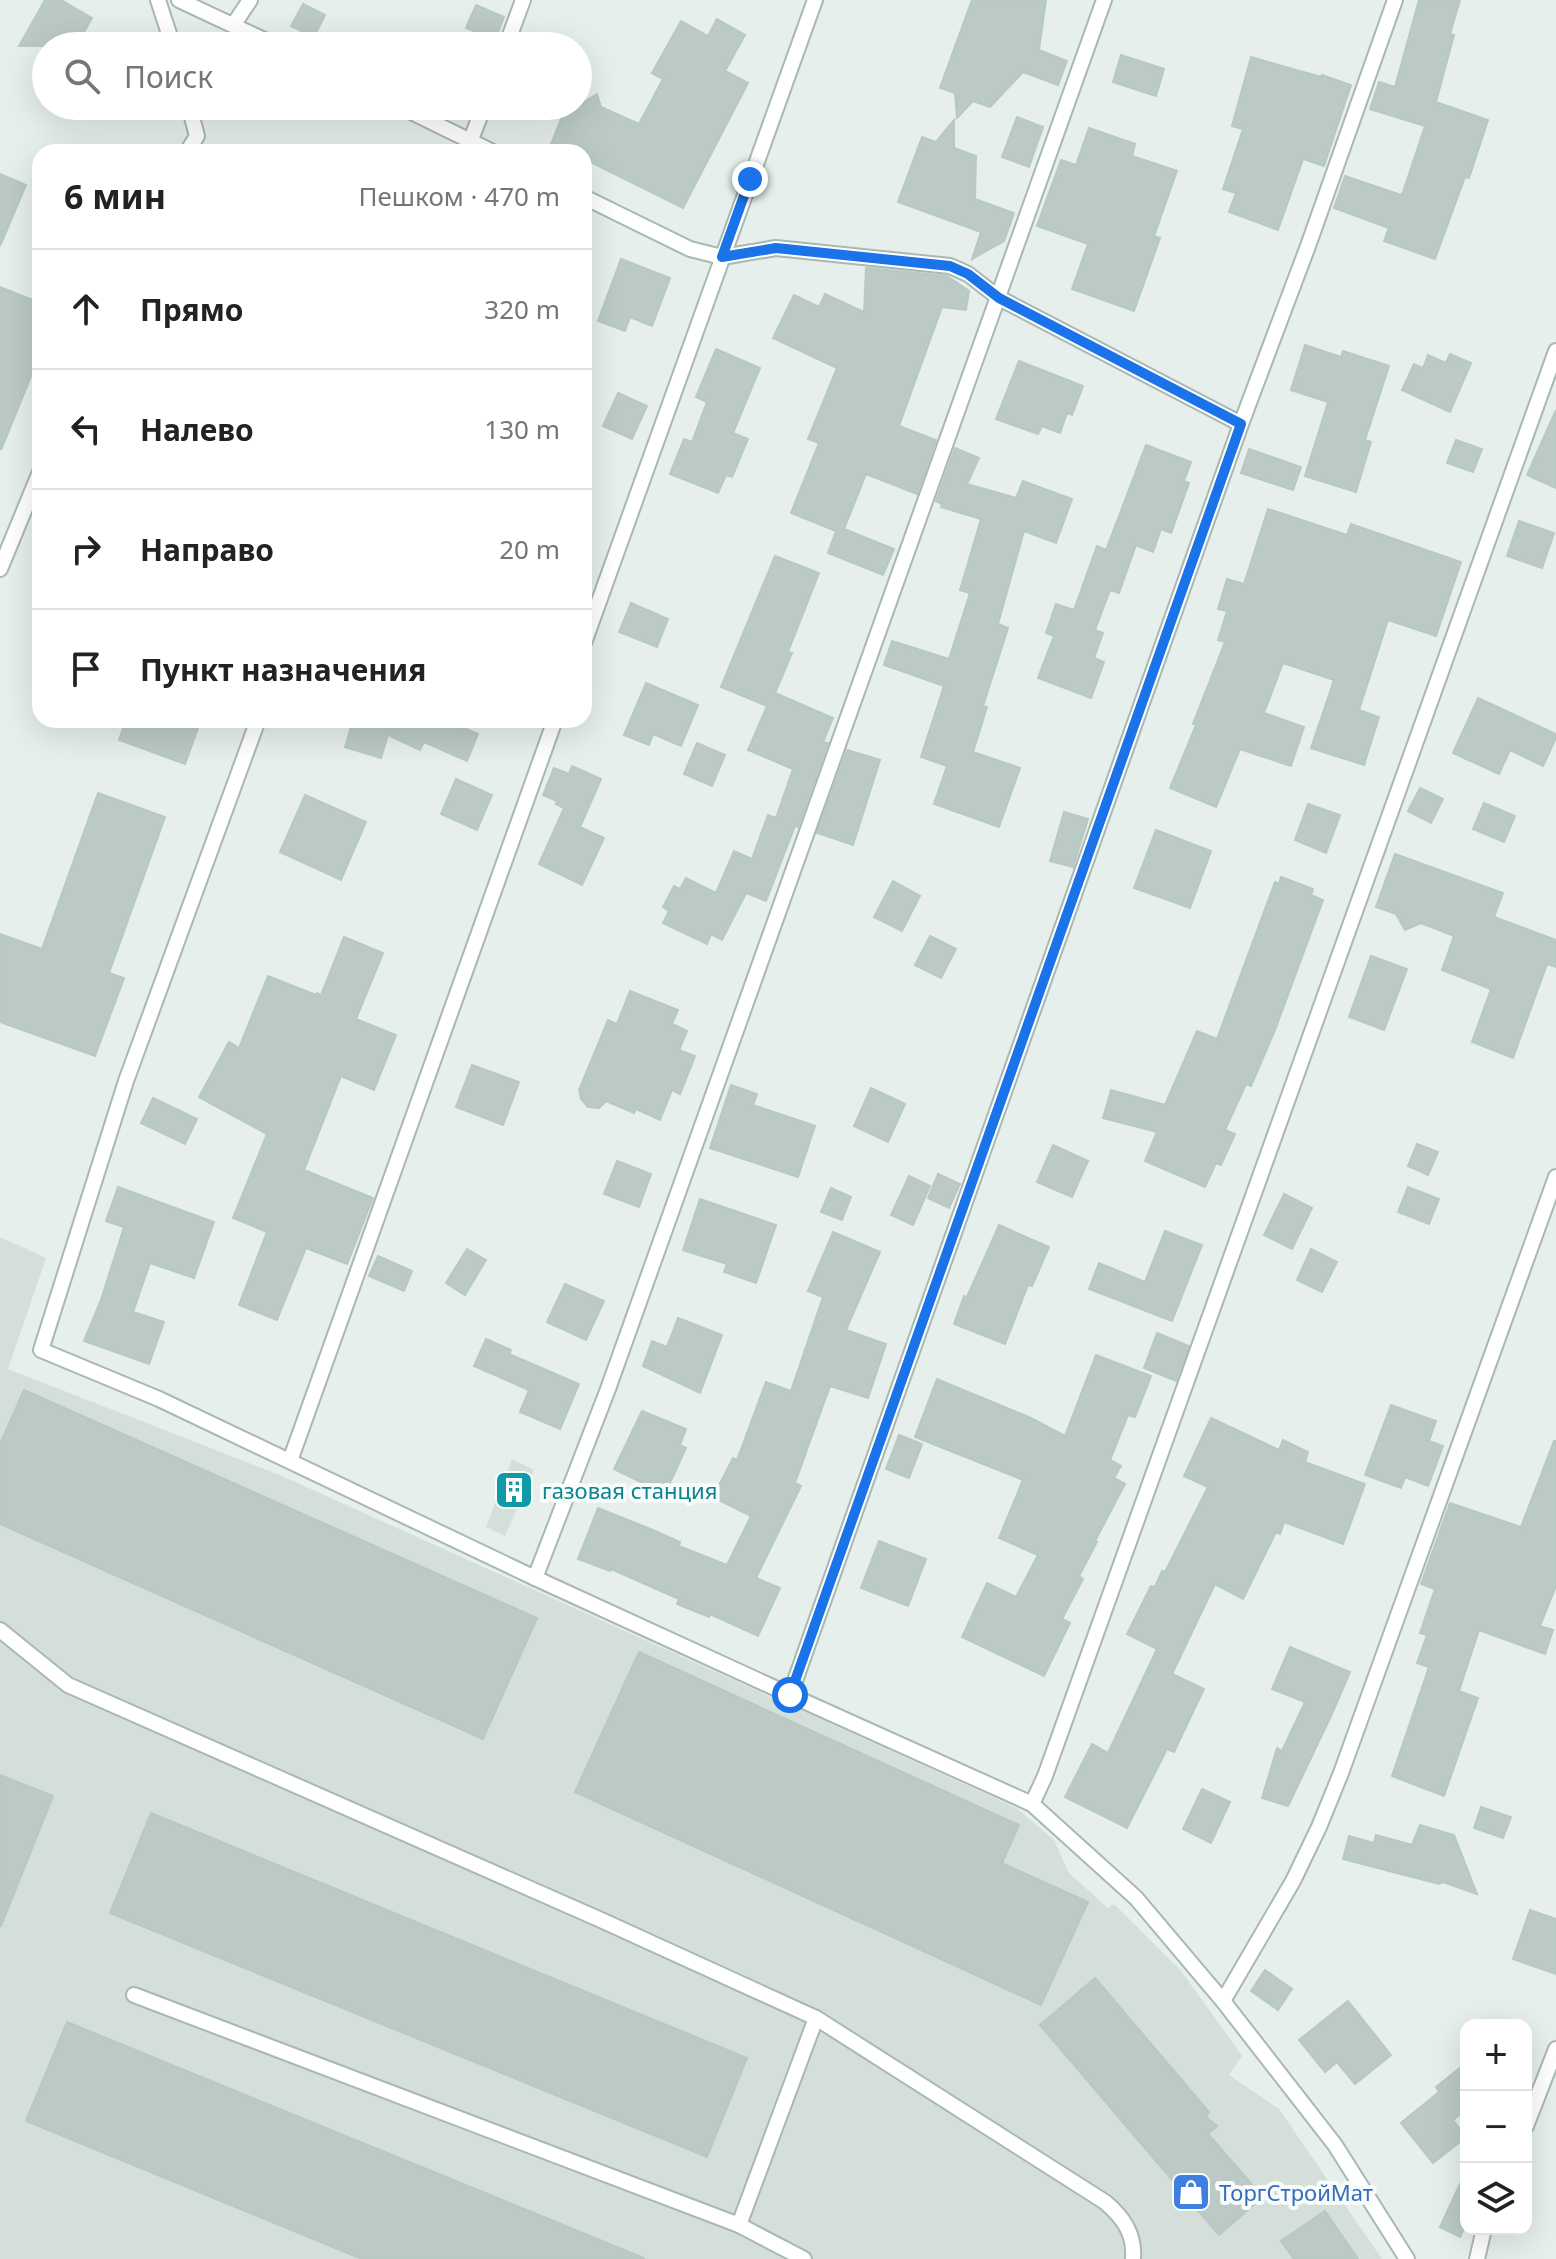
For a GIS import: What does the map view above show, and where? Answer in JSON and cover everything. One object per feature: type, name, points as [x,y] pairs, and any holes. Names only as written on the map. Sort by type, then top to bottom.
[{"type":"lane","points":[[158,0],[168,32]]},
{"type":"lane","points":[[179,0],[250,32]]},
{"type":"lane","points":[[234,24],[250,0]]},
{"type":"lane","points":[[511,32],[523,0]]},
{"type":"lane","points":[[592,621],[815,0]]},
{"type":"lane","points":[[535,1578],[608,1389],[1104,0]]},
{"type":"lane","points":[[790,1695],[1241,424],[1395,0]]},
{"type":"lane","points":[[192,144],[197,136],[193,120]]},
{"type":"lane","points":[[423,120],[465,144]]},
{"type":"lane","points":[[469,144],[478,120]]},
{"type":"lane","points":[[592,201],[690,249],[722,257],[776,248],[950,266],[968,274],[999,298],[1241,424]]},
{"type":"lane","points":[[1032,1804],[1045,1776],[1556,351]]},
{"type":"lane","points":[[0,569],[32,491]]},
{"type":"lane","points":[[255,728],[126,1081],[41,1350],[159,1399],[535,1578],[1032,1804],[1136,1898],[1223,2001],[1335,2145],[1407,2259]]},
{"type":"lane","points":[[290,1461],[552,728]]},
{"type":"lane","points":[[1223,2001],[1293,1881],[1319,1827],[1352,1744],[1556,1177]]},
{"type":"lane","points":[[0,1630],[68,1685],[816,2018],[1105,2202],[1119,2214],[1129,2231],[1133,2259]]},
{"type":"lane","points":[[134,1995],[739,2225],[804,2259]]},
{"type":"lane","points":[[739,2225],[816,2018]]},
{"type":"lane","points":[[1532,2111],[1556,2049]]},
{"type":"lane","points":[[1477,2259],[1483,2235]]},
{"type":"shaded area","points":[[0,1237],[46,1258],[8,1369],[282,1476],[1015,1807],[1054,1840],[1069,1873],[1108,1908],[1114,1904],[1181,1971],[1242,2056],[1229,2075],[1279,2109],[1382,2259],[0,2259]]},
{"type":"shaded area","points":[[512,1459],[534,1470],[505,1536],[486,1527]]},
{"type":"building","points":[[45,0],[61,0],[92,18],[84,32],[32,32],[32,46],[19,46]]},
{"type":"building","points":[[972,0],[1046,0],[1039,50],[1067,61],[1058,85],[1023,72],[990,107],[973,101],[957,118],[955,93],[940,88]]},
{"type":"building","points":[[1419,0],[1460,0],[1436,102],[1488,120],[1469,178],[1465,177],[1435,259],[1384,241],[1389,228],[1334,208],[1345,176],[1401,195],[1403,192],[1425,126],[1370,109],[1379,82],[1395,87]]},
{"type":"building","points":[[303,4],[325,15],[316,32],[304,32],[291,26]]},
{"type":"building","points":[[476,5],[504,17],[498,32],[476,32],[466,28]]},
{"type":"building","points":[[717,19],[745,35],[725,71],[748,83],[683,208],[592,163],[592,144],[551,144],[561,120],[592,120],[592,97],[597,94],[601,107],[639,124],[663,79],[652,73],[681,21],[708,36]]},
{"type":"building","points":[[1121,55],[1164,69],[1156,96],[1113,82]]},
{"type":"building","points":[[1251,57],[1351,85],[1324,166],[1303,159],[1278,230],[1229,212],[1236,193],[1223,189],[1243,129],[1232,126]]},
{"type":"building","points":[[1017,117],[1043,127],[1029,167],[1002,157]]},
{"type":"building","points":[[954,120],[954,148],[976,156],[975,199],[1014,213],[1004,241],[972,259],[981,232],[898,202],[922,137],[936,142]]},
{"type":"building","points":[[1089,128],[1135,144],[1132,156],[1177,171],[1154,236],[1160,238],[1134,311],[1072,289],[1088,244],[1037,226],[1061,160],[1076,165]]},
{"type":"building","points":[[0,174],[26,185],[0,246]]},
{"type":"building","points":[[621,259],[670,278],[652,326],[630,317],[625,331],[598,321]]},
{"type":"building","points":[[866,268],[947,276],[969,291],[966,310],[942,307],[899,426],[936,440],[917,494],[866,474],[844,529],[894,549],[883,575],[828,553],[836,531],[791,513],[819,443],[808,439],[837,368],[773,338],[794,295],[819,307],[825,294],[864,312]]},
{"type":"building","points":[[0,287],[32,300],[32,374],[1,450]]},
{"type":"building","points":[[1305,345],[1341,357],[1343,351],[1389,366],[1365,440],[1371,442],[1356,492],[1305,476],[1328,402],[1291,390]]},
{"type":"building","points":[[716,349],[760,368],[733,433],[748,439],[732,477],[726,475],[718,493],[670,474],[684,439],[692,442],[707,402],[696,397]]},
{"type":"building","points":[[1450,354],[1471,363],[1450,412],[1402,390],[1414,364],[1423,368],[1428,355],[1446,363]]},
{"type":"building","points":[[1019,361],[1083,386],[1072,415],[1067,413],[1060,433],[1042,426],[1038,434],[996,419]]},
{"type":"building","points":[[618,393],[647,406],[632,439],[603,426]]},
{"type":"building","points":[[1556,410],[1556,488],[1527,475]]},
{"type":"building","points":[[1456,440],[1482,449],[1473,472],[1447,463]]},
{"type":"building","points":[[1146,445],[1191,462],[1184,481],[1189,483],[1171,533],[1161,529],[1153,552],[1136,545],[1119,593],[1110,590],[1095,630],[1103,633],[1094,658],[1104,662],[1091,698],[1038,678],[1054,636],[1046,633],[1056,604],[1074,610],[1097,546],[1106,550]]},
{"type":"building","points":[[955,448],[979,458],[967,484],[1016,498],[1023,481],[1072,499],[1056,543],[1024,531],[998,624],[1008,628],[983,706],[987,707],[973,752],[1020,768],[999,827],[934,804],[947,766],[921,757],[944,686],[884,665],[892,641],[949,659],[970,593],[960,590],[981,519],[941,507],[942,504],[936,501]]},
{"type":"building","points":[[1249,449],[1301,467],[1293,490],[1241,473]]},
{"type":"building","points":[[1268,509],[1347,535],[1351,524],[1461,562],[1436,636],[1388,620],[1359,710],[1379,717],[1364,765],[1311,748],[1334,680],[1283,663],[1264,713],[1304,727],[1291,766],[1240,749],[1216,807],[1170,788],[1225,642],[1218,640],[1227,611],[1218,609],[1227,579],[1244,584]]},
{"type":"building","points":[[1519,521],[1554,533],[1542,568],[1507,556]]},
{"type":"building","points":[[775,556],[819,573],[775,693],[833,718],[823,742],[828,743],[798,827],[795,826],[766,901],[746,893],[722,940],[711,934],[707,944],[663,923],[669,911],[663,907],[674,886],[680,889],[686,878],[716,893],[734,851],[752,859],[768,815],[776,818],[793,769],[748,750],[767,706],[721,687]]},
{"type":"building","points":[[631,603],[668,619],[657,647],[619,632]]},
{"type":"building","points":[[646,683],[698,705],[681,746],[653,734],[649,745],[624,735]]},
{"type":"building","points":[[1478,698],[1556,734],[1543,766],[1510,750],[1499,774],[1453,753]]},
{"type":"building","points":[[123,728],[198,728],[185,764],[119,740]]},
{"type":"building","points":[[351,728],[464,728],[478,734],[467,761],[424,742],[420,750],[388,735],[381,758],[345,747]]},
{"type":"building","points":[[697,743],[725,755],[712,786],[684,774]]},
{"type":"building","points":[[847,750],[880,760],[853,845],[817,833]]},
{"type":"building","points":[[572,766],[601,779],[580,827],[604,838],[582,885],[539,864],[564,808],[543,795],[554,768],[569,774]]},
{"type":"building","points":[[456,779],[492,795],[477,830],[441,814]]},
{"type":"building","points":[[1420,788],[1443,799],[1431,823],[1408,811]]},
{"type":"building","points":[[98,793],[165,817],[109,973],[124,978],[95,1056],[0,1022],[0,934],[42,949]]},
{"type":"building","points":[[305,795],[366,822],[341,880],[280,852]]},
{"type":"building","points":[[1484,803],[1515,816],[1504,842],[1473,829]]},
{"type":"building","points":[[1308,804],[1340,815],[1326,853],[1295,840]]},
{"type":"building","points":[[1064,812],[1088,819],[1073,867],[1050,861]]},
{"type":"building","points":[[1156,830],[1211,851],[1190,908],[1134,888]]},
{"type":"building","points":[[1395,854],[1503,893],[1494,917],[1556,940],[1556,967],[1547,964],[1513,1058],[1472,1042],[1491,989],[1442,970],[1454,936],[1421,923],[1405,930],[1396,914],[1376,907]]},
{"type":"building","points":[[1281,877],[1313,889],[1311,895],[1323,900],[1275,1030],[1251,1086],[1246,1084],[1225,1130],[1235,1134],[1221,1165],[1216,1163],[1205,1187],[1145,1161],[1157,1132],[1103,1118],[1111,1090],[1165,1105],[1197,1031],[1217,1039],[1275,882],[1279,884]]},
{"type":"building","points":[[893,881],[920,896],[902,931],[874,917]]},
{"type":"building","points":[[930,936],[956,949],[941,978],[915,965]]},
{"type":"building","points":[[344,937],[383,953],[356,1019],[396,1035],[374,1090],[341,1076],[304,1170],[373,1198],[347,1264],[306,1248],[277,1320],[239,1305],[267,1232],[233,1218],[267,1134],[199,1097],[229,1042],[239,1048],[268,976],[321,995]]},
{"type":"building","points":[[1371,956],[1407,969],[1384,1030],[1349,1017]]},
{"type":"building","points":[[630,991],[678,1010],[672,1024],[687,1031],[679,1050],[695,1056],[680,1094],[672,1090],[660,1120],[636,1109],[634,1113],[606,1101],[599,1108],[588,1107],[581,1099],[579,1090],[608,1020],[617,1024]]},
{"type":"building","points":[[472,1065],[519,1082],[503,1125],[456,1107]]},
{"type":"building","points":[[731,1085],[757,1094],[753,1105],[815,1126],[798,1177],[710,1148]]},
{"type":"building","points":[[871,1088],[905,1104],[888,1142],[854,1126]]},
{"type":"building","points":[[153,1098],[197,1119],[185,1144],[141,1123]]},
{"type":"building","points":[[1417,1144],[1438,1152],[1428,1175],[1408,1166]]},
{"type":"building","points":[[1053,1145],[1088,1161],[1072,1197],[1037,1182]]},
{"type":"building","points":[[617,1161],[651,1174],[639,1207],[604,1194]]},
{"type":"building","points":[[938,1174],[960,1184],[949,1208],[928,1198]]},
{"type":"building","points":[[909,1176],[930,1186],[913,1225],[891,1215]]},
{"type":"building","points":[[118,1187],[214,1222],[194,1278],[150,1263],[133,1312],[164,1322],[149,1364],[84,1341],[101,1300],[124,1227],[106,1221]]},
{"type":"building","points":[[1408,1187],[1439,1199],[1429,1224],[1398,1212]]},
{"type":"building","points":[[831,1188],[851,1197],[842,1220],[821,1212]]},
{"type":"building","points":[[1284,1194],[1312,1208],[1292,1249],[1264,1235]]},
{"type":"building","points":[[700,1199],[776,1225],[756,1283],[724,1272],[727,1264],[683,1250]]},
{"type":"building","points":[[999,1225],[1049,1247],[1032,1286],[1028,1285],[1005,1344],[954,1324],[964,1296],[967,1297]]},
{"type":"building","points":[[1165,1231],[1202,1245],[1172,1321],[1089,1289],[1099,1263],[1145,1282]]},
{"type":"building","points":[[833,1232],[880,1252],[846,1330],[886,1344],[868,1398],[830,1386],[795,1483],[801,1486],[756,1578],[780,1588],[758,1636],[710,1614],[709,1617],[677,1604],[679,1599],[611,1569],[578,1559],[598,1508],[727,1565],[751,1516],[713,1497],[733,1458],[737,1460],[766,1382],[791,1391],[823,1297],[808,1291]]},
{"type":"building","points":[[467,1249],[486,1260],[465,1295],[446,1283]]},
{"type":"building","points":[[1311,1249],[1337,1262],[1322,1292],[1297,1280]]},
{"type":"building","points":[[378,1256],[412,1271],[404,1291],[369,1276]]},
{"type":"building","points":[[565,1284],[604,1301],[586,1340],[547,1322]]},
{"type":"building","points":[[678,1318],[722,1335],[700,1393],[643,1366],[652,1341],[667,1347]]},
{"type":"building","points":[[1157,1333],[1189,1346],[1176,1381],[1144,1368]]},
{"type":"building","points":[[486,1339],[511,1350],[509,1354],[579,1384],[560,1429],[520,1412],[529,1390],[474,1366]]},
{"type":"building","points":[[1096,1355],[1151,1376],[1135,1417],[1128,1415],[1110,1460],[1121,1466],[1114,1478],[1125,1484],[1079,1576],[1083,1579],[1062,1619],[1070,1623],[1044,1676],[962,1637],[987,1583],[1016,1597],[1038,1555],[999,1538],[1023,1480],[915,1437],[937,1379],[1031,1418],[1065,1436]]},
{"type":"building","points":[[24,1390],[537,1618],[483,1739],[0,1524],[0,1444]]},
{"type":"building","points":[[1391,1405],[1436,1421],[1429,1441],[1443,1446],[1428,1486],[1405,1477],[1401,1488],[1365,1475]]},
{"type":"building","points":[[642,1411],[686,1429],[680,1445],[686,1448],[665,1494],[614,1469]]},
{"type":"building","points":[[1211,1418],[1279,1450],[1283,1440],[1308,1452],[1305,1462],[1365,1484],[1343,1544],[1284,1522],[1243,1599],[1215,1584],[1172,1674],[1204,1689],[1174,1752],[1167,1749],[1127,1828],[1065,1797],[1092,1744],[1108,1753],[1157,1649],[1127,1634],[1151,1586],[1155,1587],[1162,1571],[1165,1572],[1208,1487],[1184,1476]]},
{"type":"building","points":[[899,1435],[922,1444],[909,1478],[886,1469]]},
{"type":"building","points":[[1554,1441],[1556,1586],[1540,1626],[1553,1630],[1545,1654],[1479,1630],[1459,1691],[1478,1698],[1444,1796],[1392,1776],[1429,1667],[1417,1663],[1427,1635],[1420,1633],[1435,1589],[1421,1584],[1450,1503],[1521,1527]]},
{"type":"building","points":[[879,1541],[926,1559],[908,1606],[861,1588]]},
{"type":"building","points":[[1290,1647],[1350,1672],[1288,1806],[1262,1798],[1277,1748],[1282,1751],[1305,1702],[1272,1689]]},
{"type":"building","points":[[639,1652],[1019,1825],[1002,1863],[1088,1902],[1041,2005],[575,1792]]},
{"type":"building","points":[[0,1775],[53,1796],[1,1926],[0,1926]]},
{"type":"building","points":[[1202,1789],[1230,1802],[1211,1843],[1183,1829]]},
{"type":"building","points":[[1481,1807],[1511,1817],[1503,1838],[1474,1828]]},
{"type":"building","points":[[151,1813],[747,2058],[707,2157],[110,1913]]},
{"type":"building","points":[[1420,1825],[1454,1835],[1477,1894],[1443,1882],[1439,1884],[1343,1859],[1349,1836],[1374,1843],[1376,1835],[1412,1845]]},
{"type":"building","points":[[1530,1910],[1556,1919],[1556,1974],[1513,1959]]},
{"type":"building","points":[[1265,1970],[1292,1989],[1278,2010],[1251,1991]]},
{"type":"building","points":[[1095,1978],[1209,2112],[1206,2117],[1217,2126],[1208,2134],[1263,2197],[1219,2235],[1040,2025]]},
{"type":"building","points":[[1348,2001],[1391,2055],[1355,2084],[1337,2062],[1325,2072],[1299,2040]]},
{"type":"building","points":[[67,2022],[644,2258],[362,2259],[26,2121]]},
{"type":"building","points":[[1460,2068],[1460,2115],[1453,2120],[1460,2129],[1460,2142],[1433,2163],[1401,2123],[1439,2092],[1436,2087]]},
{"type":"building","points":[[1460,2184],[1460,2237],[1440,2227]]},
{"type":"building","points":[[1325,2211],[1358,2259],[1294,2259],[1281,2241]]},
{"type":"place","name":"газовая станция","points":[[514,1490]]},
{"type":"place","name":"ТоргСтройМат","points":[[1191,2192]]},
{"type":"route","points":[[750,179],[722,257],[776,248],[950,266],[968,274],[999,298],[1241,424],[790,1695]]}]
